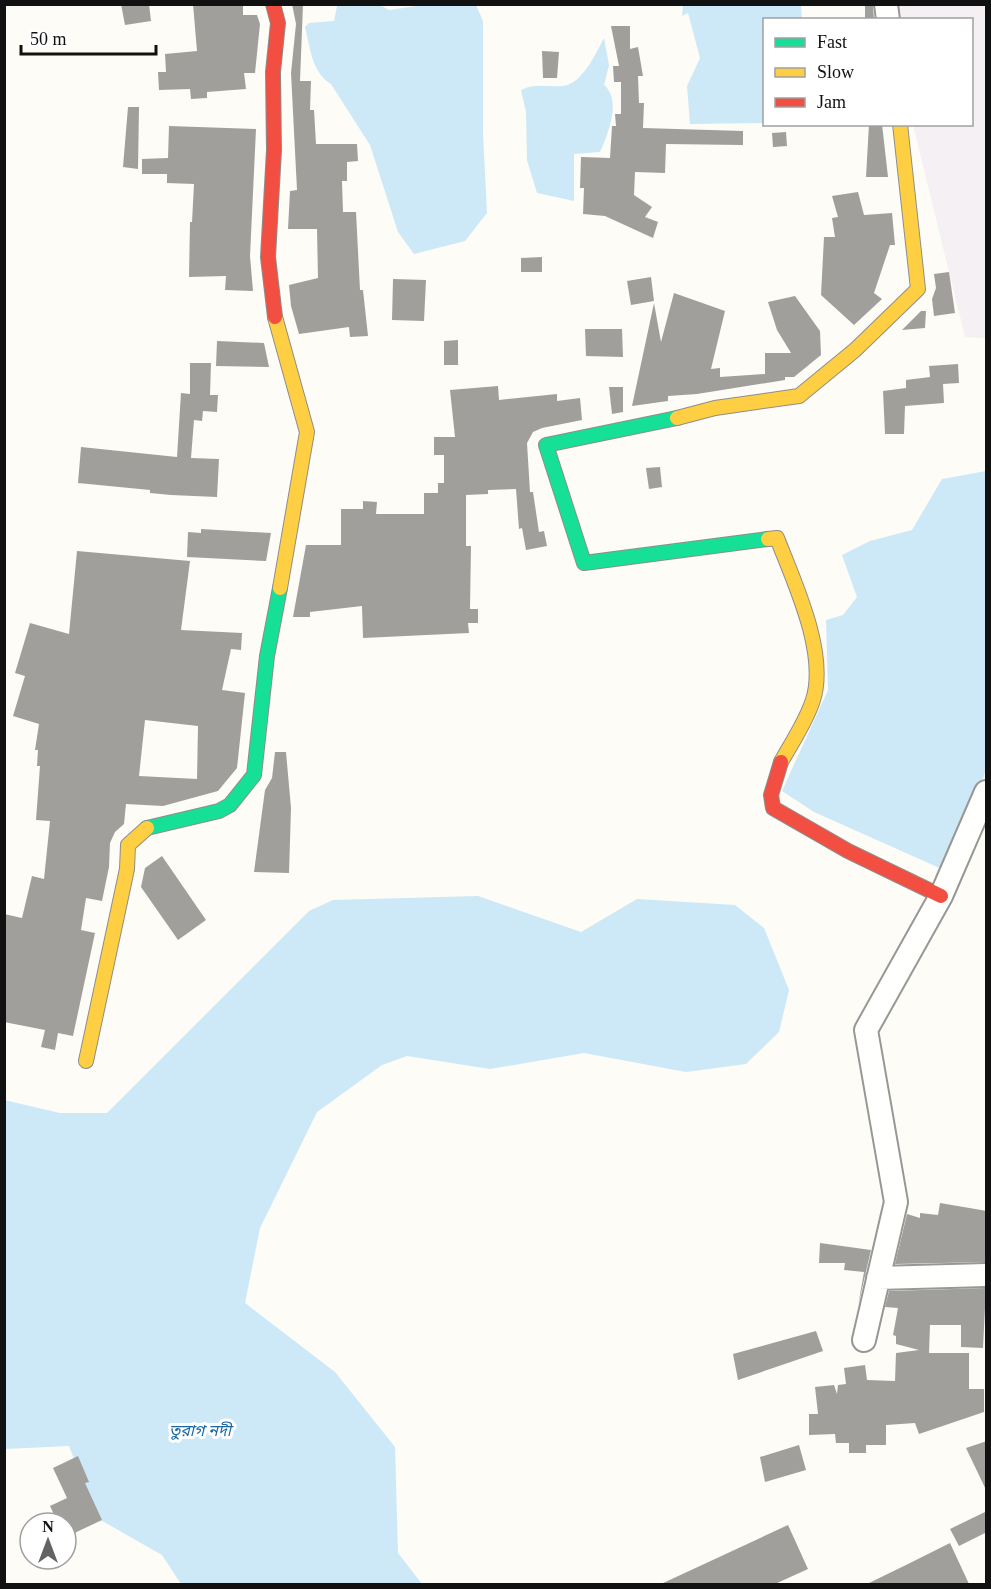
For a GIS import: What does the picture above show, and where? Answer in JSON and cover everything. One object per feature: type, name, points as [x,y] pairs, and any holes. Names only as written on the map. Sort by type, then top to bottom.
[{"type":"street","points":[[86,1061],[127,868],[128,845],[144,829],[219,812],[230,805],[254,775],[267,656],[307,432],[286,363],[273,309],[268,257],[274,150],[273,72],[278,23],[273,4]]},
{"type":"street","points":[[900,126],[918,289],[855,350],[799,396],[715,408],[635,428],[546,445],[584,563],[777,538],[802,608],[813,653],[816,685],[805,721],[776,774],[769,798],[773,807],[848,851],[941,896]]},
{"type":"street","points":[[864,1340],[896,1202],[866,1030],[941,896],[987,792]]},
{"type":"street","points":[[878,1278],[987,1275]]},
{"type":"shaded area","points":[[883,5],[986,5],[986,338],[965,337],[913,126],[973,126],[973,18],[887,18]]},
{"type":"water","points":[[340,5],[380,5],[389,10],[424,5],[476,5],[483,21],[483,133],[487,213],[465,241],[414,254],[398,232],[370,145],[331,84],[316,66],[305,27],[309,23],[334,21],[337,6]]},
{"type":"water","points":[[683,5],[801,5],[802,18],[763,18],[763,123],[690,124],[687,86],[700,58],[688,13],[682,16]]},
{"type":"water","points":[[604,38],[609,65],[604,85],[609,91],[613,108],[607,136],[600,152],[574,154],[574,201],[537,193],[527,160],[526,112],[521,90],[536,86],[562,86],[576,80],[588,67]]},
{"type":"water","points":[[986,471],[986,770],[964,831],[944,870],[814,812],[782,791],[828,690],[826,620],[843,615],[857,597],[842,555],[870,541],[912,530],[942,479]]},
{"type":"water","name":"তুরাগ নদী","points":[[478,896],[581,932],[637,899],[735,905],[764,928],[789,990],[779,1032],[746,1064],[686,1072],[584,1053],[490,1069],[407,1056],[382,1065],[317,1112],[260,1228],[245,1303],[335,1372],[395,1447],[398,1553],[422,1584],[181,1584],[162,1555],[97,1518],[69,1446],[5,1449],[4,1100],[60,1113],[107,1113],[309,911],[333,900]]},
{"type":"building","points":[[121,4],[149,4],[151,21],[125,25]]},
{"type":"building","points":[[193,4],[243,4],[243,15],[257,15],[260,24],[255,73],[244,73],[246,89],[207,92],[207,98],[191,99],[190,89],[159,90],[158,72],[166,72],[165,54],[197,51]]},
{"type":"building","points":[[292,4],[303,4],[300,81],[311,81],[310,110],[314,110],[316,144],[357,144],[358,161],[347,162],[347,181],[342,181],[343,212],[356,212],[360,290],[363,290],[368,336],[350,337],[349,327],[299,334],[291,306],[289,285],[318,278],[317,229],[288,229],[290,191],[297,190],[291,73],[296,24]]},
{"type":"building","points":[[865,6],[873,6],[874,18],[865,18]]},
{"type":"building","points":[[611,26],[630,26],[630,49],[638,47],[643,76],[638,76],[639,103],[644,103],[643,128],[743,131],[743,145],[666,144],[665,173],[635,172],[634,195],[652,207],[645,217],[658,222],[653,238],[605,216],[583,214],[584,188],[580,188],[581,157],[610,158],[612,126],[616,126],[615,114],[621,114],[621,82],[614,82],[613,66],[619,66]]},
{"type":"building","points":[[542,51],[559,52],[557,78],[543,78]]},
{"type":"building","points":[[128,107],[139,107],[138,169],[123,167]]},
{"type":"building","points":[[169,126],[256,129],[250,256],[253,291],[225,290],[226,276],[189,277],[190,222],[192,222],[194,184],[167,183],[167,174],[142,174],[142,159],[168,158]]},
{"type":"building","points":[[869,126],[882,126],[888,177],[866,177]]},
{"type":"building","points":[[786,132],[787,146],[773,147],[772,133]]},
{"type":"building","points":[[858,192],[864,215],[892,213],[895,245],[890,245],[874,293],[882,299],[854,325],[821,295],[824,237],[835,237],[832,218],[838,217],[832,196]]},
{"type":"building","points":[[542,257],[542,272],[521,272],[521,258]]},
{"type":"building","points":[[949,272],[955,313],[934,316],[932,299],[936,288],[934,274]]},
{"type":"building","points":[[651,277],[654,301],[631,305],[627,281]]},
{"type":"building","points":[[393,279],[426,280],[424,321],[392,320]]},
{"type":"building","points":[[674,293],[725,311],[711,369],[720,368],[720,377],[765,374],[765,353],[791,353],[777,330],[768,302],[795,296],[820,331],[821,355],[794,377],[785,377],[785,380],[697,394],[668,396],[668,401],[632,406],[654,303],[661,342]]},
{"type":"building","points":[[921,311],[926,311],[925,328],[902,330]]},
{"type":"building","points":[[585,329],[622,329],[623,357],[586,356]]},
{"type":"building","points":[[458,340],[458,365],[444,365],[444,341]]},
{"type":"building","points":[[217,341],[264,343],[269,367],[216,366]]},
{"type":"building","points":[[190,363],[211,363],[210,395],[218,395],[217,412],[203,411],[202,421],[194,420],[191,458],[219,459],[217,497],[150,493],[150,490],[78,483],[81,447],[177,457],[181,393],[190,394]]},
{"type":"building","points":[[958,364],[959,383],[943,384],[944,403],[905,406],[904,434],[885,434],[883,391],[906,388],[906,380],[930,377],[929,366]]},
{"type":"building","points":[[498,386],[499,400],[557,394],[557,401],[580,398],[582,420],[542,428],[533,432],[527,443],[530,492],[533,492],[539,532],[544,531],[547,546],[526,550],[522,528],[519,529],[516,489],[488,490],[488,494],[466,495],[466,546],[471,546],[470,609],[478,609],[478,623],[468,623],[469,633],[363,638],[362,606],[310,612],[310,617],[293,617],[306,545],[341,545],[341,509],[363,509],[363,501],[377,502],[376,514],[424,514],[424,493],[438,493],[438,483],[444,483],[444,455],[434,455],[434,437],[455,437],[450,390]]},
{"type":"building","points":[[609,387],[623,387],[623,412],[612,414]]},
{"type":"building","points":[[660,467],[662,487],[649,489],[646,468]]},
{"type":"building","points":[[201,529],[271,533],[266,561],[187,557],[188,532],[201,533]]},
{"type":"building","points":[[77,551],[190,561],[181,630],[242,633],[241,650],[231,649],[222,690],[245,693],[237,768],[218,791],[163,806],[126,804],[124,824],[115,832],[110,843],[109,867],[102,901],[86,898],[81,930],[95,933],[73,1036],[58,1033],[55,1050],[41,1047],[45,1030],[4,1022],[4,914],[22,918],[32,876],[44,879],[50,821],[36,820],[40,766],[37,766],[38,750],[35,750],[39,724],[13,716],[25,676],[15,673],[30,623],[69,634]],"holes":[[[145,720],[198,726],[197,779],[139,776]]]},
{"type":"building","points":[[275,752],[286,752],[291,808],[289,873],[254,872],[265,790],[272,778]]},
{"type":"building","points":[[162,856],[206,920],[178,940],[141,887],[145,868]]},
{"type":"building","points":[[940,1203],[987,1211],[987,1262],[895,1264],[907,1214],[920,1218],[920,1213],[938,1215]]},
{"type":"building","points":[[820,1243],[871,1250],[858,1306],[864,1272],[844,1270],[845,1263],[819,1263]]},
{"type":"building","points":[[986,1288],[983,1348],[961,1347],[961,1325],[930,1325],[929,1353],[969,1353],[969,1389],[984,1389],[984,1412],[919,1434],[915,1423],[886,1425],[886,1445],[866,1445],[866,1453],[849,1453],[849,1443],[836,1443],[835,1434],[809,1435],[809,1414],[818,1414],[815,1387],[834,1385],[837,1394],[838,1385],[846,1384],[844,1368],[865,1365],[867,1380],[895,1381],[896,1353],[919,1350],[896,1344],[896,1336],[893,1335],[898,1308],[885,1307],[889,1291]]},
{"type":"building","points":[[816,1331],[823,1351],[738,1380],[733,1354]]},
{"type":"building","points":[[987,1441],[987,1492],[966,1448]]},
{"type":"building","points":[[799,1445],[806,1470],[765,1482],[760,1457]]},
{"type":"building","points":[[78,1456],[89,1482],[85,1483],[102,1520],[78,1531],[78,1511],[52,1511],[50,1506],[67,1498],[53,1468]]},
{"type":"building","points":[[987,1511],[987,1532],[959,1546],[950,1529]]},
{"type":"building","points":[[788,1525],[808,1569],[775,1584],[661,1584]]},
{"type":"building","points":[[950,1543],[969,1584],[867,1584],[906,1565]]},
{"type":"traffic: fast","points":[[677,418],[546,445],[584,563],[768,539]]},
{"type":"traffic: fast","points":[[147,828],[219,811],[230,805],[254,775],[267,656],[280,588]]},
{"type":"traffic: slow","points":[[677,418],[715,408],[799,396],[855,350],[918,289],[900,126]]},
{"type":"traffic: slow","points":[[275,317],[307,432],[280,588]]},
{"type":"traffic: slow","points":[[768,539],[777,538],[792,575],[807,618],[816,661],[813,700],[803,724],[781,762]]},
{"type":"traffic: slow","points":[[86,1061],[127,869],[128,845],[147,828]]},
{"type":"traffic: jam","points":[[273,4],[278,23],[273,72],[274,150],[268,257],[275,317]]},
{"type":"traffic: jam","points":[[781,762],[771,795],[773,808],[848,851],[941,896]]}]
